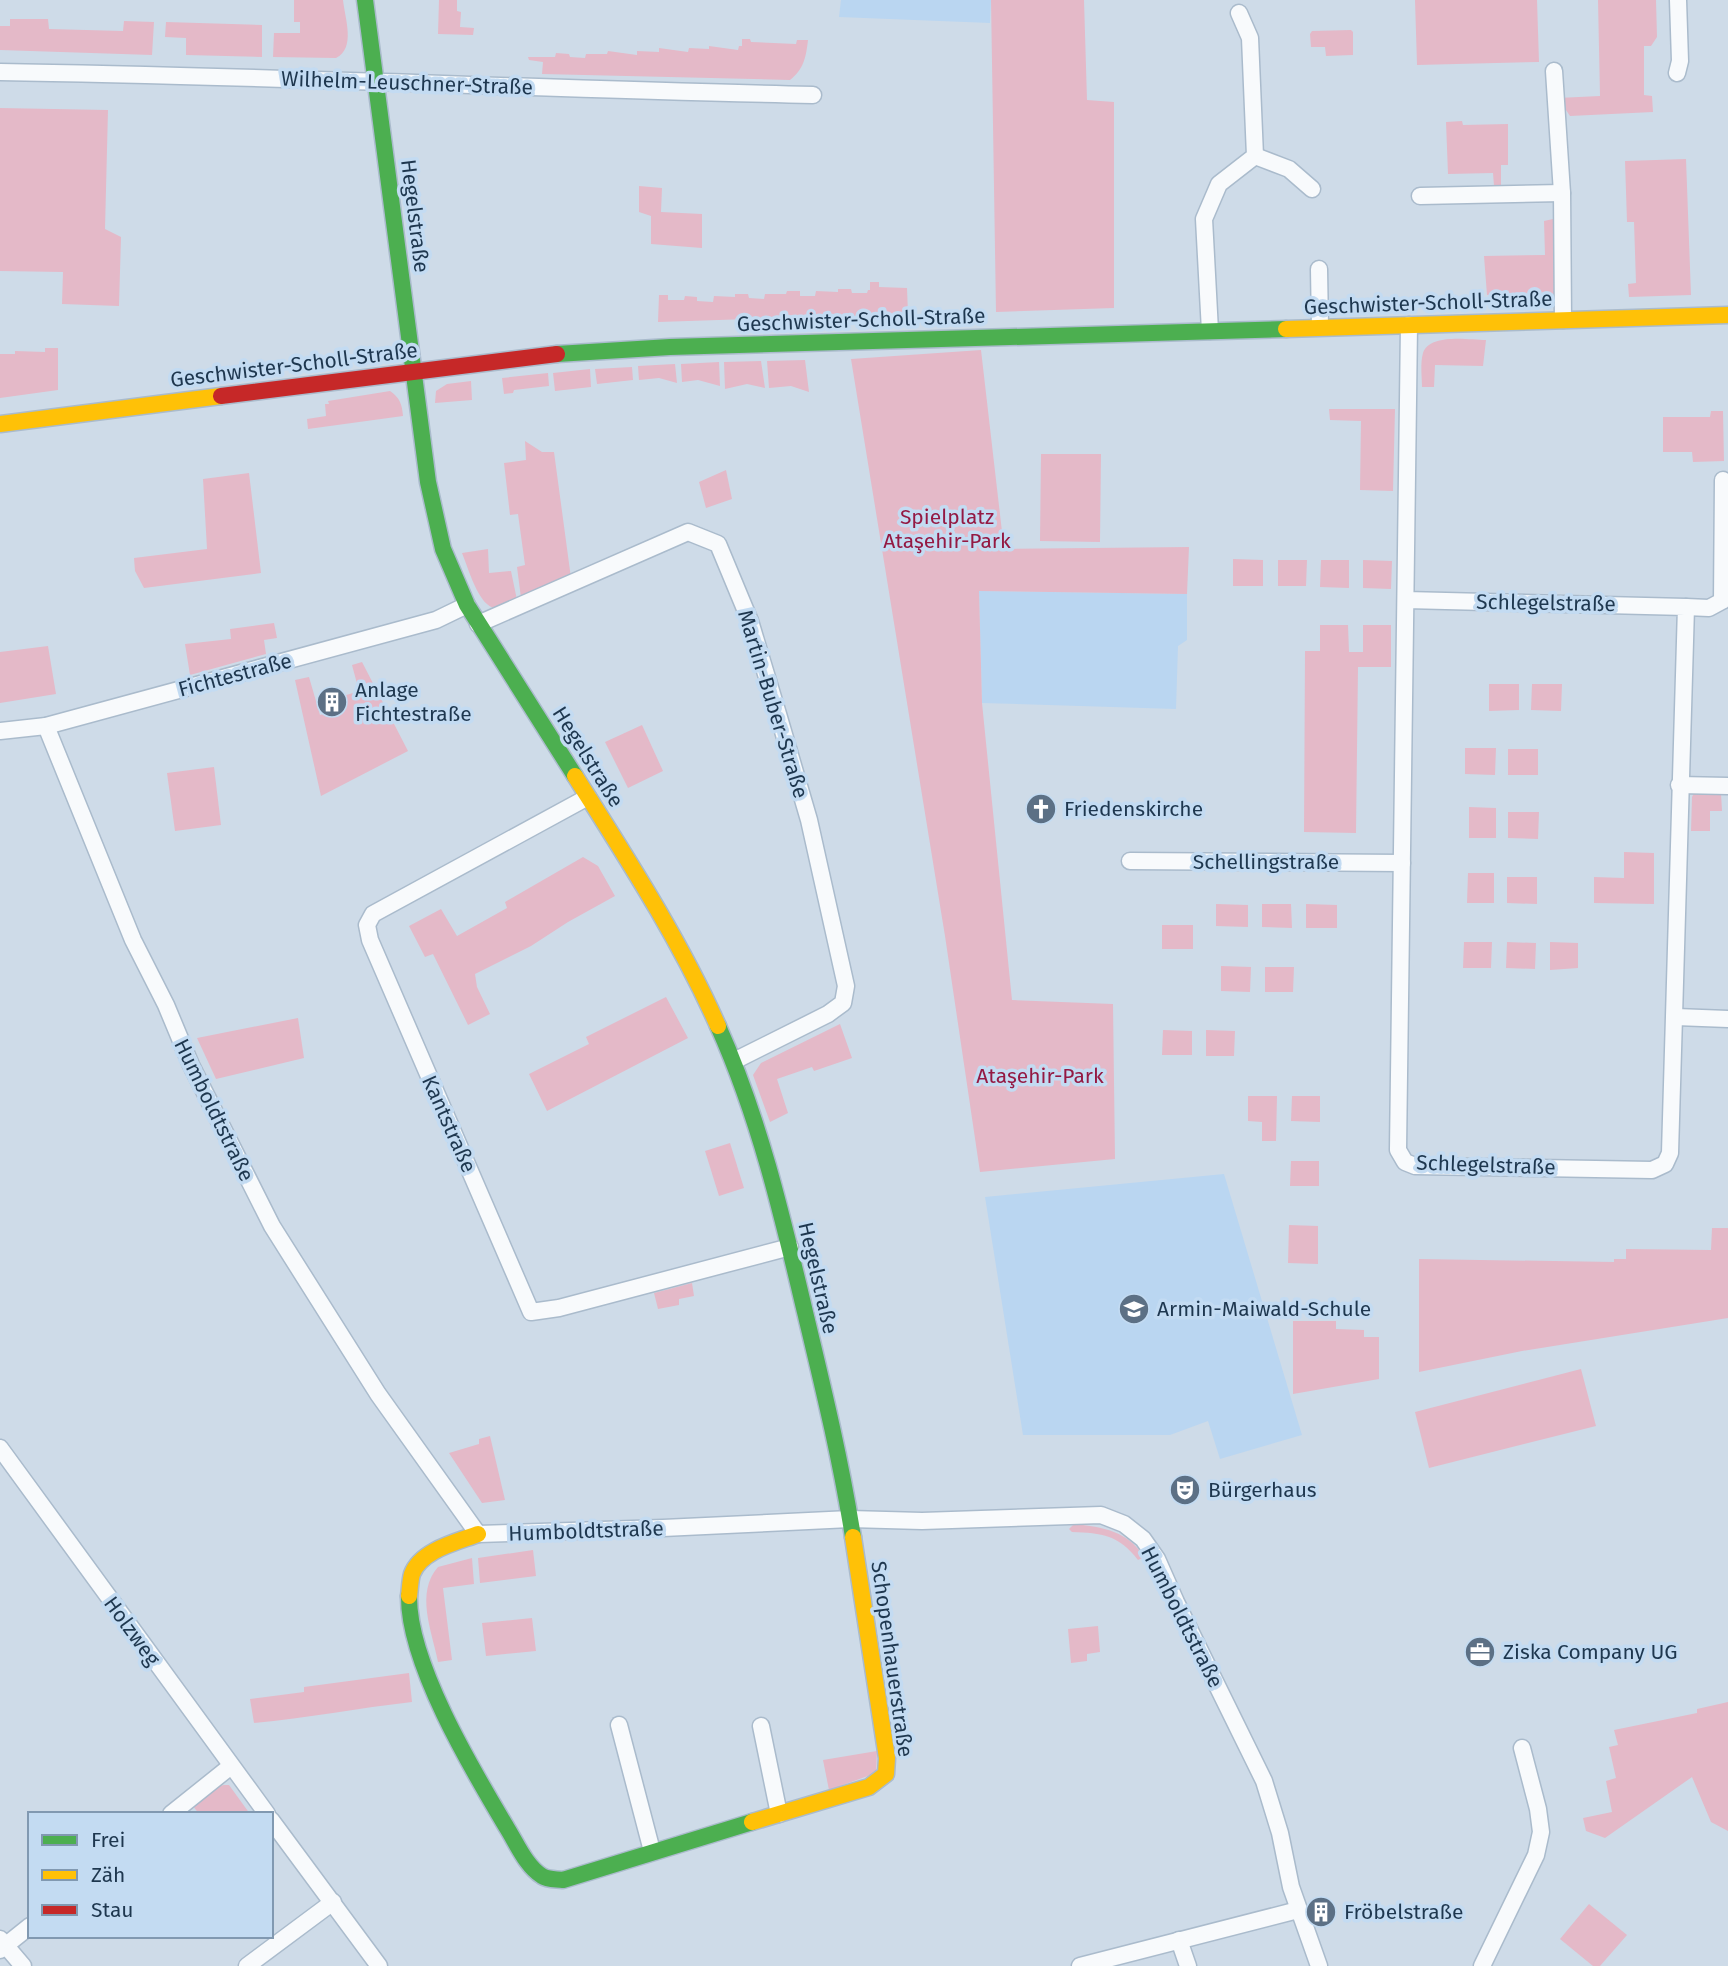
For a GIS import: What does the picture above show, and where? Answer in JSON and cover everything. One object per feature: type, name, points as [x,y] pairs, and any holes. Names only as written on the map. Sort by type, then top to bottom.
[{"type":"street","name":"Hegelstraße","points":[[365,0],[413,371],[431,496],[443,549],[478,624],[675,939],[700,985],[734,1061],[762,1143],[790,1247],[835,1439],[850,1519]]},
{"type":"street","points":[[1677,73],[1680,61],[1678,0]]},
{"type":"street","points":[[1240,13],[1250,38],[1255,156]]},
{"type":"street","points":[[1554,71],[1562,193],[1563,320]]},
{"type":"street","name":"Wilhelm-Leuschner-Straße","points":[[0,72],[813,96]]},
{"type":"street","points":[[1255,156],[1289,169],[1312,189]]},
{"type":"street","points":[[1210,331],[1204,219],[1219,184],[1255,156]]},
{"type":"street","points":[[1420,196],[1562,193]]},
{"type":"street","points":[[1320,269],[1320,327]]},
{"type":"street","name":"Geschwister-Scholl-Straße","points":[[0,424],[569,352],[657,345],[716,346],[1728,314]]},
{"type":"street","name":"Schlegelstraße","points":[[1409,325],[1397,1130],[1398,1150],[1405,1162],[1415,1166],[1652,1170],[1665,1164],[1670,1153],[1676,1017],[1679,785],[1686,607]]},
{"type":"street","name":"Schlegelstraße","points":[[1406,600],[1709,608],[1722,601],[1723,480]]},
{"type":"street","name":"Martin-Buber-Straße","points":[[478,624],[688,532],[718,544],[750,621],[782,727],[808,820],[846,986],[843,1003],[835,1009],[734,1061]]},
{"type":"street","name":"Fichtestraße","points":[[0,731],[46,726],[436,620],[467,605]]},
{"type":"street","name":"Humboldtstraße","points":[[46,726],[133,940],[166,1005],[196,1076],[272,1226],[378,1394],[478,1534],[850,1519],[922,1521],[1101,1515],[1124,1524],[1143,1539],[1157,1559],[1175,1602],[1264,1781],[1280,1833],[1298,1910],[1319,1966]]},
{"type":"street","points":[[1679,785],[1728,786]]},
{"type":"street","name":"Kantstraße","points":[[588,797],[373,914],[367,925],[370,940],[531,1312],[559,1308],[790,1247]]},
{"type":"street","name":"Schellingstraße","points":[[1130,861],[1402,863]]},
{"type":"street","points":[[1676,1017],[1728,1019]]},
{"type":"street","name":"Holzweg","points":[[0,1448],[266,1812]]},
{"type":"street","name":"Schopenhauerstraße","points":[[478,1534],[448,1545],[424,1560],[412,1574],[409,1596],[414,1631],[430,1681],[456,1740],[489,1801],[530,1864],[545,1878],[563,1880],[869,1787],[886,1774],[887,1758],[850,1519]]},
{"type":"street","points":[[619,1725],[652,1851]]},
{"type":"street","points":[[761,1726],[779,1814]]},
{"type":"street","points":[[1482,1966],[1536,1856],[1541,1832],[1538,1809],[1522,1748]]},
{"type":"street","points":[[174,1812],[231,1766]]},
{"type":"street","points":[[273,1823],[379,1966]]},
{"type":"street","points":[[247,1966],[333,1902]]},
{"type":"street","points":[[1080,1966],[1298,1910]]},
{"type":"street","points":[[23,1966],[2,1945],[28,1927]]},
{"type":"street","points":[[1179,1940],[1188,1966]]},
{"type":"shaded area","points":[[841,0],[991,0],[990,23],[839,17]]},
{"type":"shaded area","points":[[979,591],[1187,594],[1187,640],[1178,646],[1176,709],[982,703]]},
{"type":"shaded area","name":"Armin-Maiwald-Schule","points":[[1224,1174],[1302,1435],[1220,1459],[1208,1421],[1170,1435],[1023,1435],[985,1197]]},
{"type":"green space","points":[[294,0],[343,0],[348,40],[342,53],[336,58],[273,57],[274,33],[300,33],[300,22],[294,22]]},
{"type":"green space","points":[[439,0],[457,0],[457,11],[461,12],[460,27],[474,28],[473,35],[438,34]]},
{"type":"green space","points":[[991,0],[1084,0],[1087,100],[1114,102],[1114,308],[996,312]]},
{"type":"green space","points":[[1415,0],[1537,0],[1539,62],[1417,65]]},
{"type":"green space","points":[[1598,0],[1656,0],[1657,37],[1651,46],[1644,46],[1644,95],[1652,96],[1653,112],[1570,116],[1558,98],[1600,96]]},
{"type":"green space","points":[[10,19],[48,19],[49,29],[123,31],[124,21],[154,22],[152,55],[0,50],[0,26],[10,26]]},
{"type":"green space","points":[[166,22],[262,25],[262,57],[186,55],[186,38],[165,37]]},
{"type":"green space","points":[[1351,30],[1353,55],[1326,56],[1325,47],[1311,47],[1312,31]]},
{"type":"green space","points":[[742,39],[750,39],[751,42],[796,44],[797,40],[808,40],[804,62],[790,80],[542,74],[543,62],[529,60],[528,57],[555,57],[556,53],[585,58],[586,54],[607,54],[608,51],[637,55],[637,51],[659,52],[659,48],[688,52],[689,48],[709,49],[709,46],[738,50],[739,46],[742,46]]},
{"type":"green space","points":[[0,108],[108,110],[105,229],[121,237],[119,306],[62,304],[63,272],[0,271]]},
{"type":"green space","points":[[1462,121],[1463,125],[1508,124],[1508,165],[1501,165],[1501,186],[1494,186],[1493,173],[1448,174],[1446,122]]},
{"type":"green space","points":[[1686,159],[1691,295],[1629,297],[1628,284],[1636,283],[1634,222],[1627,222],[1625,161]]},
{"type":"green space","points":[[639,186],[662,188],[661,212],[702,214],[702,248],[651,244],[651,216],[639,212]]},
{"type":"green space","points":[[1553,219],[1555,294],[1487,295],[1484,256],[1545,255],[1544,221]]},
{"type":"green space","points":[[870,282],[879,282],[879,287],[907,288],[908,314],[658,322],[659,295],[668,295],[668,300],[684,300],[685,296],[697,297],[697,301],[713,302],[714,296],[735,297],[735,294],[748,294],[749,298],[764,299],[765,294],[786,294],[787,291],[800,291],[800,296],[815,296],[816,291],[838,292],[838,289],[867,293],[870,290]]},
{"type":"green space","points":[[1442,340],[1486,340],[1483,366],[1435,365],[1434,387],[1422,387],[1422,357],[1427,347]]},
{"type":"green space","points":[[45,348],[58,348],[58,390],[0,398],[0,354],[15,354],[15,351],[45,352]]},
{"type":"green space","name":"Ataşehir-Park","points":[[981,350],[1004,549],[1189,547],[1187,594],[979,591],[982,703],[1012,1000],[1113,1004],[1115,1159],[980,1172],[945,936],[851,359]]},
{"type":"green space","points":[[805,360],[809,392],[791,386],[769,388],[767,361]]},
{"type":"green space","points":[[761,361],[765,388],[747,384],[725,389],[724,362]]},
{"type":"green space","points":[[719,362],[720,386],[698,380],[682,382],[681,364]]},
{"type":"green space","points":[[675,364],[677,383],[659,378],[639,380],[638,366]]},
{"type":"green space","points":[[632,367],[633,380],[597,384],[595,369]]},
{"type":"green space","points":[[590,369],[591,387],[555,391],[553,373]]},
{"type":"green space","points":[[548,373],[549,386],[514,390],[513,393],[504,394],[502,378]]},
{"type":"green space","points":[[471,381],[472,400],[435,403],[436,391],[447,384]]},
{"type":"green space","points":[[390,391],[400,402],[403,416],[308,429],[307,419],[326,416],[325,404],[329,404],[328,401]]},
{"type":"green space","points":[[1329,409],[1395,409],[1393,491],[1360,490],[1361,421],[1330,420]]},
{"type":"green space","points":[[1711,411],[1723,411],[1724,461],[1693,462],[1692,452],[1663,452],[1663,417],[1710,417]]},
{"type":"green space","points":[[525,441],[542,452],[554,452],[571,578],[521,598],[517,567],[525,565],[518,514],[510,515],[504,463],[526,460]]},
{"type":"green space","points":[[1041,454],[1101,454],[1100,542],[1040,541]]},
{"type":"green space","points":[[726,470],[732,499],[706,508],[699,482]]},
{"type":"green space","points":[[249,473],[261,573],[144,588],[135,571],[134,558],[207,549],[203,479]]},
{"type":"green space","points":[[488,549],[489,573],[511,571],[517,600],[499,608],[490,606],[479,594],[462,553]]},
{"type":"green space","points":[[1233,559],[1263,560],[1263,586],[1233,586]]},
{"type":"green space","points":[[1278,560],[1307,560],[1306,586],[1278,586]]},
{"type":"green space","points":[[1321,560],[1349,560],[1349,588],[1320,587]]},
{"type":"green space","points":[[1363,560],[1392,561],[1391,589],[1363,588]]},
{"type":"green space","points":[[274,623],[277,638],[264,640],[266,654],[190,675],[185,644],[231,639],[230,629]]},
{"type":"green space","points":[[1320,625],[1348,625],[1349,652],[1363,652],[1363,625],[1391,625],[1391,667],[1358,667],[1356,833],[1304,832],[1305,651],[1320,651]]},
{"type":"green space","points":[[48,646],[56,694],[0,703],[0,652]]},
{"type":"green space","points":[[362,662],[408,751],[321,796],[295,680],[309,677],[320,715],[343,708],[340,697],[359,691],[352,665]]},
{"type":"green space","points":[[1489,684],[1519,684],[1519,710],[1489,711]]},
{"type":"green space","points":[[1532,684],[1562,684],[1561,711],[1531,710]]},
{"type":"green space","points":[[642,725],[663,771],[628,788],[605,742]]},
{"type":"green space","points":[[1465,748],[1496,748],[1495,775],[1465,774]]},
{"type":"green space","points":[[1508,749],[1538,749],[1538,775],[1508,775]]},
{"type":"green space","points":[[214,767],[221,825],[175,831],[167,773]]},
{"type":"green space","points":[[1694,793],[1721,793],[1722,811],[1710,811],[1710,831],[1691,831]]},
{"type":"green space","points":[[1469,807],[1496,808],[1496,838],[1469,838]]},
{"type":"green space","points":[[1508,812],[1539,812],[1538,839],[1508,838]]},
{"type":"green space","points":[[1624,852],[1654,853],[1654,904],[1594,903],[1594,877],[1624,878]]},
{"type":"green space","points":[[583,857],[598,866],[615,896],[531,946],[475,974],[477,987],[490,1014],[468,1025],[433,954],[425,957],[409,926],[441,909],[457,936],[507,908],[505,902]]},
{"type":"green space","points":[[1468,873],[1494,873],[1494,903],[1467,903]]},
{"type":"green space","points":[[1507,877],[1537,877],[1537,904],[1507,903]]},
{"type":"green space","points":[[1216,904],[1248,905],[1248,927],[1216,926]]},
{"type":"green space","points":[[1262,904],[1291,904],[1292,928],[1262,927]]},
{"type":"green space","points":[[1306,904],[1337,905],[1337,928],[1306,928]]},
{"type":"green space","points":[[1162,925],[1193,925],[1193,949],[1162,949]]},
{"type":"green space","points":[[1464,942],[1492,942],[1491,968],[1463,968]]},
{"type":"green space","points":[[1507,942],[1536,943],[1535,969],[1506,968]]},
{"type":"green space","points":[[1550,942],[1578,943],[1578,968],[1550,970]]},
{"type":"green space","points":[[1221,966],[1251,967],[1250,992],[1221,991]]},
{"type":"green space","points":[[1265,967],[1294,967],[1293,992],[1265,992]]},
{"type":"green space","points":[[666,997],[688,1038],[547,1111],[529,1074],[589,1044],[586,1037]]},
{"type":"green space","points":[[298,1018],[304,1058],[216,1079],[197,1038]]},
{"type":"green space","points":[[840,1024],[852,1058],[814,1071],[812,1067],[777,1079],[788,1113],[770,1122],[753,1075],[761,1063]]},
{"type":"green space","points":[[1163,1030],[1192,1031],[1192,1055],[1162,1055]]},
{"type":"green space","points":[[1206,1030],[1235,1031],[1234,1056],[1206,1056]]},
{"type":"green space","points":[[1248,1096],[1277,1096],[1276,1141],[1262,1141],[1262,1122],[1248,1121]]},
{"type":"green space","points":[[1292,1096],[1320,1096],[1320,1122],[1291,1121]]},
{"type":"green space","points":[[730,1143],[744,1188],[719,1196],[705,1151]]},
{"type":"green space","points":[[1291,1161],[1319,1161],[1319,1186],[1290,1186]]},
{"type":"green space","points":[[1289,1225],[1318,1226],[1318,1264],[1288,1263]]},
{"type":"green space","points":[[1712,1228],[1728,1228],[1728,1318],[1522,1351],[1419,1372],[1419,1259],[1614,1262],[1614,1259],[1626,1259],[1626,1249],[1711,1250]]},
{"type":"green space","points":[[692,1283],[694,1296],[679,1299],[679,1305],[658,1309],[654,1293]]},
{"type":"green space","points":[[1293,1321],[1336,1321],[1336,1329],[1364,1330],[1364,1337],[1379,1337],[1379,1379],[1293,1394]]},
{"type":"green space","points":[[1581,1369],[1596,1426],[1429,1468],[1415,1412]]},
{"type":"green space","points":[[490,1436],[505,1500],[482,1503],[449,1453],[479,1444],[479,1439]]},
{"type":"green space","points":[[1074,1524],[1114,1532],[1130,1541],[1144,1557],[1138,1560],[1124,1545],[1109,1537],[1072,1532],[1069,1529]]},
{"type":"green space","points":[[533,1550],[536,1576],[480,1583],[478,1558]]},
{"type":"green space","points":[[472,1558],[474,1584],[443,1588],[452,1660],[438,1662],[427,1613],[427,1588],[438,1567]]},
{"type":"green space","points":[[532,1618],[536,1651],[486,1656],[482,1623]]},
{"type":"green space","points":[[1098,1626],[1100,1652],[1087,1654],[1087,1661],[1071,1663],[1068,1629]]},
{"type":"green space","points":[[409,1673],[412,1702],[254,1723],[250,1699],[304,1692],[304,1687]]},
{"type":"green space","points":[[1728,1702],[1728,1831],[1711,1822],[1692,1777],[1605,1838],[1586,1831],[1583,1818],[1612,1812],[1606,1781],[1616,1778],[1609,1747],[1618,1745],[1614,1730],[1697,1713],[1697,1709]]},
{"type":"green space","points":[[877,1751],[876,1773],[829,1790],[823,1760]]},
{"type":"green space","points":[[229,1785],[249,1812],[198,1812],[193,1806],[217,1787]]},
{"type":"green space","points":[[1589,1904],[1627,1935],[1600,1966],[1593,1966],[1560,1939]]},
{"type":"traffic: fast","points":[[365,0],[428,482],[443,549],[467,605],[575,776]]},
{"type":"traffic: fast","points":[[557,354],[670,347],[1286,329]]},
{"type":"traffic: fast","points":[[718,1026],[746,1095],[778,1203],[831,1424],[853,1537]]},
{"type":"traffic: fast","points":[[409,1596],[419,1652],[445,1716],[522,1854],[542,1876],[563,1880],[752,1822]]},
{"type":"traffic: slow","points":[[1286,329],[1728,315]]},
{"type":"traffic: slow","points":[[0,424],[221,396]]},
{"type":"traffic: slow","points":[[575,776],[669,930],[718,1026]]},
{"type":"traffic: slow","points":[[409,1596],[412,1574],[423,1559],[441,1548],[478,1534]]},
{"type":"traffic: slow","points":[[752,1822],[869,1787],[886,1774],[887,1758],[853,1537]]},
{"type":"traffic: jam","points":[[221,396],[557,354]]},
{"type":"place","name":"Anlage Fichtestraße","points":[[332,702]]},
{"type":"place","name":"Friedenskirche","points":[[1041,809]]},
{"type":"place","name":"Armin-Maiwald-Schule","points":[[1134,1309]]},
{"type":"place","name":"Bürgerhaus","points":[[1185,1490]]},
{"type":"place","name":"Ziska Company UG","points":[[1480,1652]]},
{"type":"place","name":"Fröbelstraße","points":[[1321,1912]]},
{"type":"park label","name":"Spielplatz Ataşehir-Park","points":[[947,529]]}]
